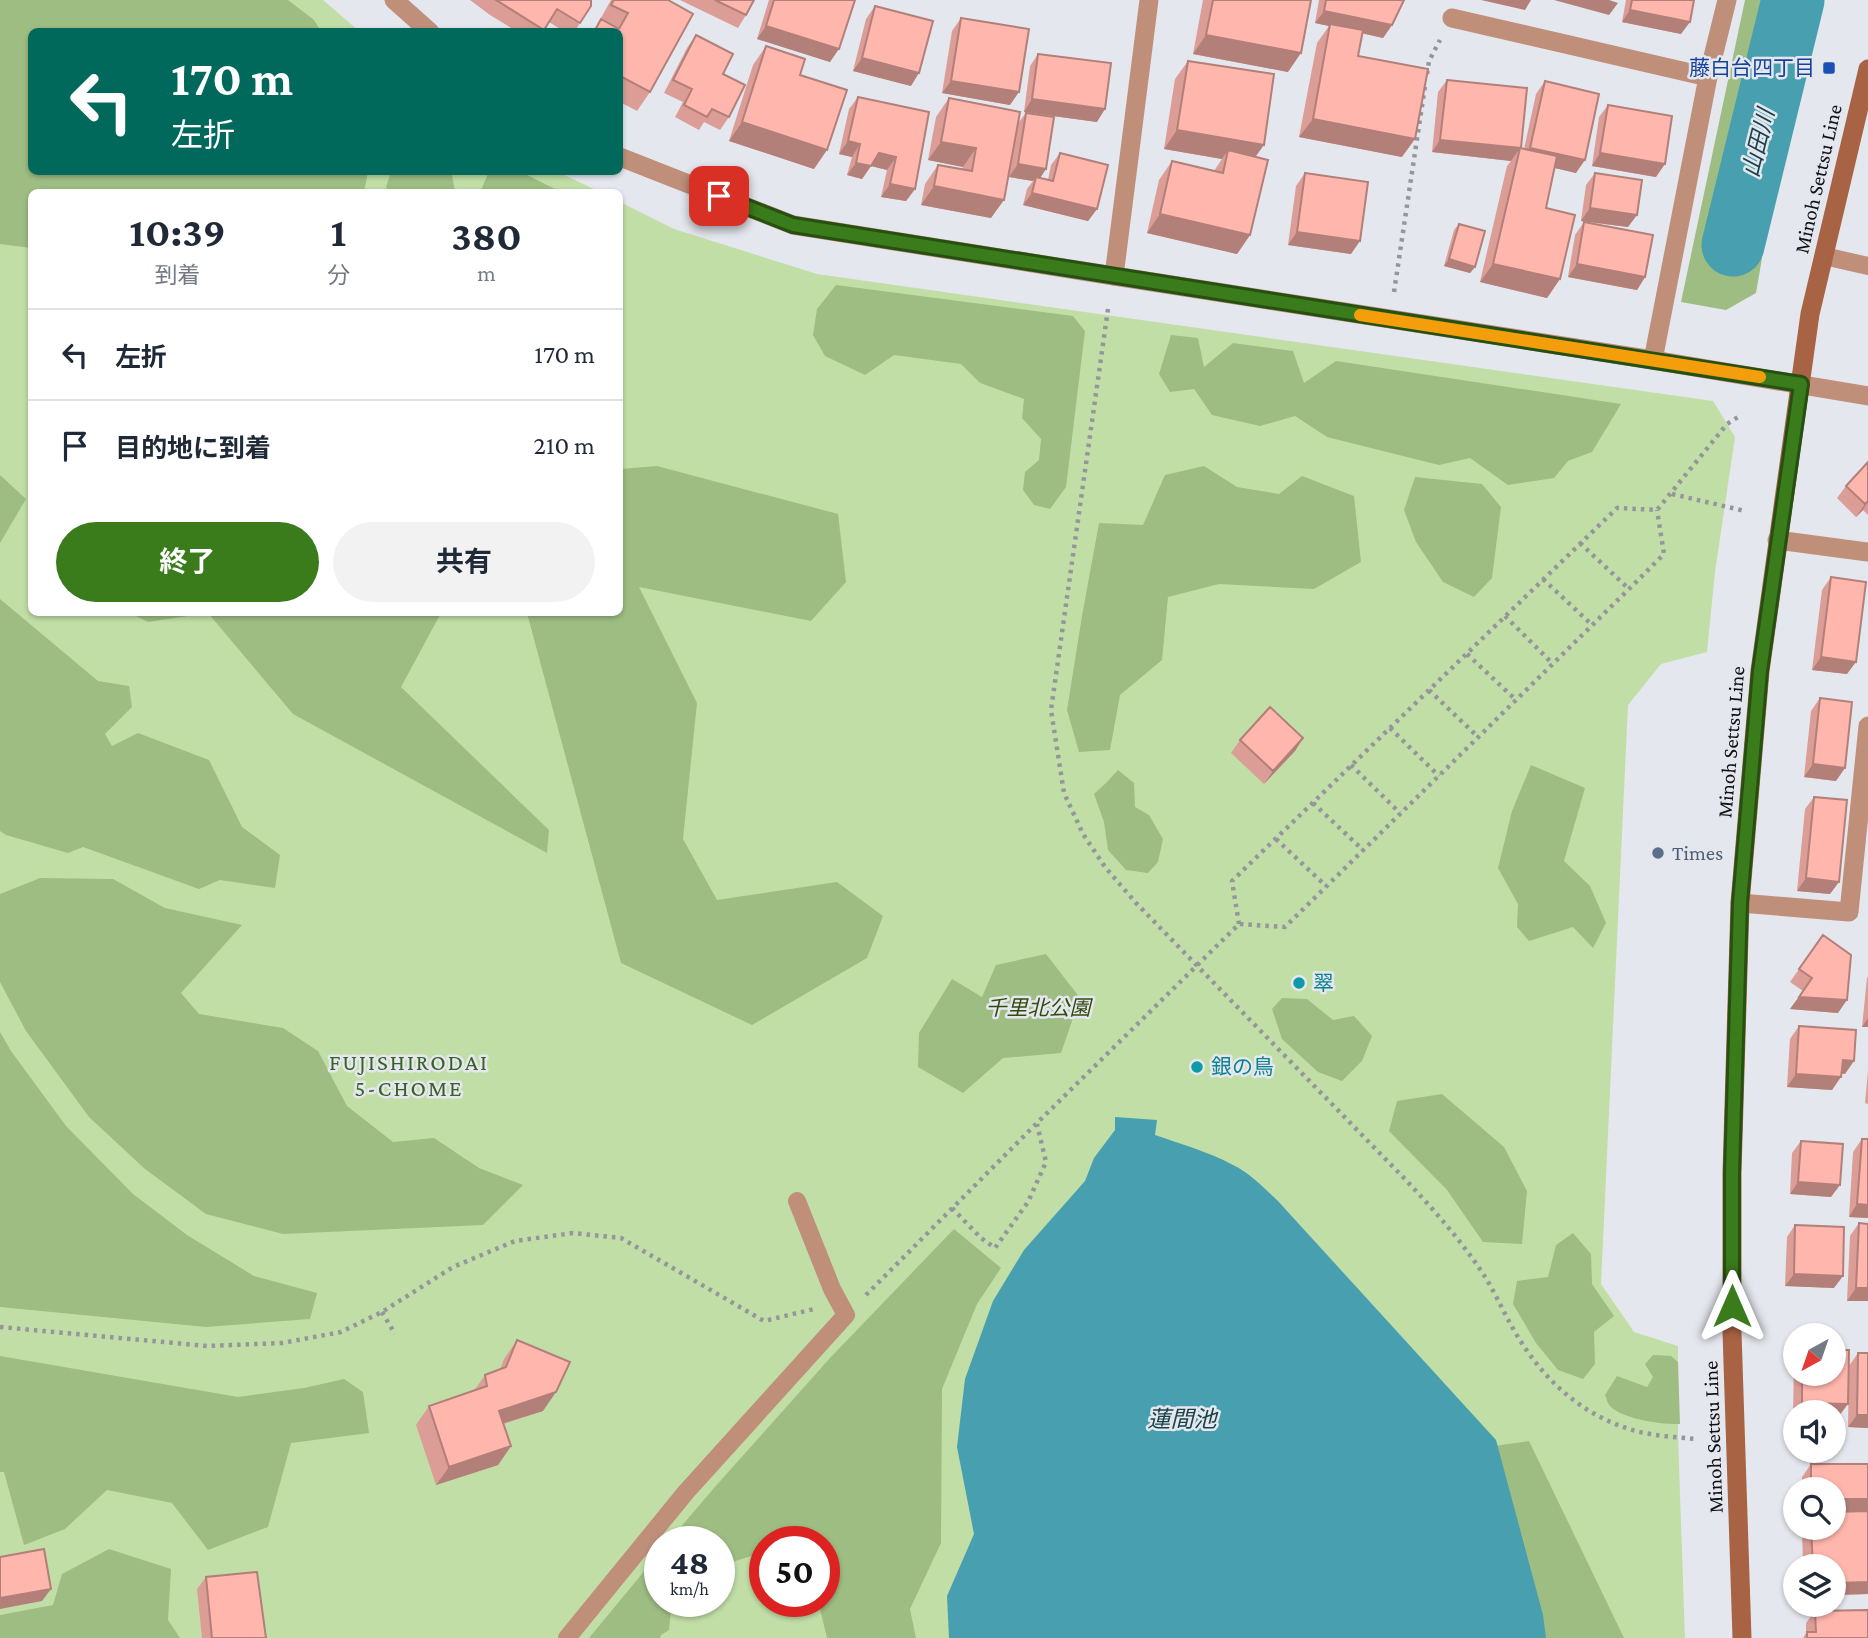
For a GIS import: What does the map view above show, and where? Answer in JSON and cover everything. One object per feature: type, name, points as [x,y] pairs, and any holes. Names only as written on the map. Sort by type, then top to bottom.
[{"type":"main road","name":"Minoh Settsu Line","points":[[1742,1638],[1732,1332],[1732,1186],[1740,903],[1760,671],[1810,314],[1868,69]]},
{"type":"street","points":[[394,0],[426,28]]},
{"type":"street","points":[[1114,276],[1149,0]]},
{"type":"street","points":[[1653,360],[1708,77],[1727,0]]},
{"type":"street","points":[[1452,18],[1708,77]]},
{"type":"street","points":[[623,158],[793,225],[1868,396]]},
{"type":"street","points":[[1777,540],[1868,552]]},
{"type":"street","points":[[1740,903],[1849,912],[1868,726]]},
{"type":"lane","points":[[1824,256],[1868,266]]},
{"type":"lane","points":[[566,1638],[686,1492],[846,1315],[832,1289],[797,1201]]},
{"type":"path","points":[[1390,320],[1429,61],[1452,18]]},
{"type":"path","points":[[1108,309],[1051,710],[1064,793],[1083,834],[1105,867],[1136,903],[1442,1219],[1486,1279],[1514,1332],[1555,1386],[1577,1403],[1613,1423],[1636,1431],[1695,1439]]},
{"type":"path","points":[[1657,510],[1727,424],[1738,416]]},
{"type":"path","points":[[1671,494],[1745,511]]},
{"type":"path","points":[[1239,924],[1232,881],[1617,508],[1657,510]]},
{"type":"path","points":[[0,1327],[207,1346],[282,1343],[341,1332],[382,1312],[453,1267],[515,1241],[573,1233],[621,1238],[764,1321],[821,1308],[846,1315],[1239,924],[1285,927],[1629,589],[1664,554],[1657,510]]},
{"type":"path","points":[[1580,543],[1629,589]]},
{"type":"path","points":[[1543,579],[1592,625]]},
{"type":"path","points":[[1505,616],[1553,664]]},
{"type":"path","points":[[1467,654],[1516,700]]},
{"type":"path","points":[[1429,690],[1478,737]]},
{"type":"path","points":[[1390,728],[1439,776]]},
{"type":"path","points":[[1352,765],[1401,813]]},
{"type":"path","points":[[1312,803],[1363,850]]},
{"type":"path","points":[[1276,839],[1326,887]]},
{"type":"path","points":[[952,1208],[981,1238],[995,1248],[1028,1202],[1046,1162],[1037,1123]]},
{"type":"path","points":[[382,1312],[395,1334]]},
{"type":"green space","name":"千里北公園","points":[[0,0],[323,0],[356,28],[28,28],[28,175],[564,175],[594,189],[28,189],[28,616],[623,616],[623,204],[674,229],[817,274],[1713,401],[1735,437],[1715,572],[1707,652],[1661,664],[1628,705],[1601,1284],[1634,1332],[1678,1346],[1678,1437],[1685,1638],[0,1638]]},
{"type":"green space","points":[[0,0],[288,0],[314,20],[319,28],[28,28],[28,175],[367,175],[365,189],[28,189],[28,248],[0,244]]},
{"type":"green space","points":[[1745,0],[1787,0],[1725,249],[1762,258],[1756,293],[1726,310],[1681,302]]},
{"type":"green space","points":[[390,175],[452,175],[454,189],[387,189]]},
{"type":"green space","points":[[488,175],[527,175],[555,189],[481,189]]},
{"type":"green space","points":[[836,285],[1073,316],[1085,331],[1066,487],[1050,509],[1034,505],[1023,490],[1025,472],[1039,460],[1041,439],[1022,418],[1024,399],[980,383],[961,364],[894,355],[865,375],[825,356],[813,335],[817,309]]},
{"type":"green space","points":[[1171,335],[1198,338],[1204,367],[1233,343],[1293,351],[1304,383],[1336,361],[1621,404],[1592,452],[1568,461],[1554,478],[1508,485],[1470,458],[1439,465],[1327,437],[1295,416],[1260,426],[1212,415],[1194,389],[1170,392],[1159,374]]},
{"type":"green space","points":[[657,466],[838,514],[846,582],[811,621],[639,587],[697,703],[683,839],[717,900],[837,882],[883,916],[867,958],[752,1025],[621,963],[528,616],[623,616],[623,469]]},
{"type":"green space","points":[[1204,466],[1237,487],[1279,494],[1302,476],[1354,496],[1361,562],[1314,589],[1219,584],[1168,597],[1162,660],[1120,695],[1110,750],[1079,752],[1067,710],[1099,523],[1143,525],[1165,475]]},
{"type":"green space","points":[[0,475],[26,499],[0,543]]},
{"type":"green space","points":[[1415,477],[1482,484],[1501,507],[1492,578],[1474,597],[1443,582],[1416,542],[1404,510]]},
{"type":"green space","points":[[0,599],[98,681],[129,686],[132,707],[105,734],[112,746],[138,733],[209,760],[242,827],[280,855],[275,888],[220,880],[199,889],[83,847],[68,853],[0,831]]},
{"type":"green space","points":[[136,616],[188,616],[148,622]]},
{"type":"green space","points":[[211,616],[439,616],[401,687],[549,830],[547,853],[293,714]]},
{"type":"green space","points":[[1531,765],[1585,788],[1564,861],[1590,886],[1606,923],[1593,948],[1573,927],[1529,941],[1517,927],[1518,904],[1498,868],[1512,811]]},
{"type":"green space","points":[[1118,770],[1134,783],[1135,807],[1149,815],[1163,839],[1158,862],[1148,873],[1126,870],[1108,850],[1104,822],[1094,794]]},
{"type":"green space","points":[[40,878],[113,879],[165,908],[242,925],[181,993],[199,1014],[283,1028],[318,1051],[347,1106],[393,1142],[434,1138],[479,1168],[523,1185],[483,1225],[283,1234],[206,1214],[145,1169],[89,1117],[26,1031],[0,982],[0,894]]},
{"type":"green space","points":[[1046,954],[1080,998],[1061,1053],[1003,1058],[963,1093],[918,1067],[919,1033],[952,979],[982,997],[996,965]]},
{"type":"green space","points":[[1282,998],[1307,999],[1333,1020],[1354,1016],[1372,1036],[1362,1061],[1342,1081],[1318,1072],[1282,1039],[1272,1009]]},
{"type":"green space","points":[[0,1032],[66,1126],[133,1194],[187,1235],[254,1276],[317,1293],[310,1319],[206,1327],[0,1307]]},
{"type":"green space","points":[[1442,1094],[1504,1147],[1527,1191],[1522,1244],[1483,1242],[1447,1190],[1389,1131],[1397,1101]]},
{"type":"green space","points":[[954,1229],[1001,1268],[977,1304],[942,1389],[941,1543],[910,1609],[916,1638],[827,1638],[822,1617],[840,1617],[840,1526],[749,1526],[749,1557],[735,1561],[735,1526],[682,1526],[830,1358]]},
{"type":"green space","points":[[1573,1233],[1591,1254],[1592,1284],[1614,1316],[1594,1332],[1595,1364],[1583,1379],[1558,1370],[1536,1343],[1513,1304],[1517,1281],[1548,1277],[1556,1245]]},
{"type":"green space","points":[[1653,1355],[1671,1356],[1678,1362],[1680,1424],[1633,1418],[1616,1411],[1610,1406],[1605,1395],[1617,1376],[1647,1387],[1653,1377],[1645,1364]]},
{"type":"green space","points":[[0,1356],[238,1397],[304,1388],[344,1379],[363,1392],[369,1433],[291,1443],[268,1527],[208,1550],[172,1503],[107,1490],[65,1529],[24,1545],[4,1472],[0,1472]]},
{"type":"green space","points":[[1529,1441],[1624,1638],[1535,1638],[1487,1447]]},
{"type":"green space","points":[[109,1549],[171,1569],[168,1620],[180,1638],[0,1638],[0,1615],[53,1605],[62,1574]]},
{"type":"green space","points":[[644,1571],[644,1617],[670,1617],[669,1630],[660,1638],[589,1638]]},
{"type":"water","name":"蓮間池","points":[[1115,1117],[1157,1120],[1155,1135],[1224,1160],[1256,1181],[1277,1200],[1496,1440],[1543,1615],[1546,1638],[949,1638],[947,1596],[974,1534],[957,1447],[965,1379],[993,1301],[1024,1250],[1085,1181],[1094,1158],[1115,1130]]},
{"type":"building","points":[[496,0],[591,0],[591,6],[580,23],[557,9],[545,28],[541,28]]},
{"type":"building","points":[[614,0],[668,0],[693,14],[650,92],[623,78],[623,28],[620,28],[628,13],[611,5]]},
{"type":"building","points":[[715,0],[754,0],[746,15]]},
{"type":"building","points":[[774,0],[855,0],[839,49],[766,26]]},
{"type":"building","points":[[1213,0],[1311,0],[1301,53],[1206,35]]},
{"type":"building","points":[[1326,0],[1404,0],[1392,25],[1324,11]]},
{"type":"building","points":[[1632,0],[1694,0],[1690,22],[1630,10]]},
{"type":"building","points":[[875,6],[933,21],[919,73],[862,58]]},
{"type":"building","points":[[961,18],[1029,29],[1019,92],[951,81]]},
{"type":"building","points":[[601,19],[617,28],[596,28]]},
{"type":"building","points":[[1330,24],[1363,30],[1358,56],[1428,69],[1415,139],[1313,119]]},
{"type":"building","points":[[696,35],[733,54],[723,74],[745,85],[729,117],[712,109],[707,117],[684,105],[692,89],[673,80]]},
{"type":"building","points":[[766,46],[805,59],[800,75],[847,90],[827,150],[742,122]]},
{"type":"building","points":[[1038,54],[1111,63],[1105,109],[1032,99]]},
{"type":"building","points":[[1188,61],[1274,74],[1264,145],[1177,130]]},
{"type":"building","points":[[1447,80],[1527,88],[1521,148],[1440,140]]},
{"type":"building","points":[[1545,81],[1599,94],[1585,160],[1530,148]]},
{"type":"building","points":[[858,97],[929,112],[915,189],[890,184],[896,157],[879,153],[871,166],[856,163],[860,144],[848,141]]},
{"type":"building","points":[[949,98],[1020,112],[1004,200],[934,186],[938,165],[972,171],[976,148],[941,142]]},
{"type":"building","points":[[1608,105],[1672,116],[1665,164],[1600,153]]},
{"type":"building","points":[[1026,113],[1054,117],[1046,169],[1018,164]]},
{"type":"building","points":[[1520,148],[1557,156],[1546,208],[1575,215],[1560,279],[1493,264]]},
{"type":"building","points":[[1228,150],[1268,160],[1250,235],[1160,214],[1172,161],[1223,173]]},
{"type":"building","points":[[1060,153],[1108,165],[1097,209],[1032,193],[1036,177],[1053,181]]},
{"type":"building","points":[[1305,173],[1368,182],[1360,241],[1297,232]]},
{"type":"building","points":[[1595,173],[1642,180],[1637,215],[1590,208]]},
{"type":"building","points":[[1584,222],[1653,235],[1645,277],[1577,264]]},
{"type":"building","points":[[1459,224],[1485,231],[1475,267],[1449,259]]},
{"type":"building","points":[[1868,462],[1868,501],[1865,504],[1846,486]]},
{"type":"building","points":[[1831,577],[1866,582],[1856,662],[1821,657]]},
{"type":"building","points":[[1820,698],[1852,702],[1845,768],[1813,764]]},
{"type":"building","points":[[1270,707],[1303,738],[1273,771],[1240,740]]},
{"type":"building","points":[[1814,797],[1847,800],[1839,882],[1806,878]]},
{"type":"building","points":[[1823,935],[1851,955],[1847,1000],[1799,997],[1812,978],[1799,969]]},
{"type":"building","points":[[1799,1026],[1856,1030],[1854,1061],[1843,1060],[1841,1077],[1796,1074]]},
{"type":"building","points":[[1862,1139],[1868,1139],[1868,1205],[1857,1204]]},
{"type":"building","points":[[1801,1141],[1843,1144],[1840,1185],[1798,1182]]},
{"type":"building","points":[[1859,1223],[1868,1224],[1868,1288],[1856,1288]]},
{"type":"building","points":[[1795,1225],[1844,1227],[1843,1276],[1794,1274]]},
{"type":"building","points":[[517,1340],[570,1362],[556,1392],[499,1411],[511,1446],[449,1467],[429,1406],[487,1386],[485,1375],[506,1367]]},
{"type":"building","points":[[1846,1350],[1849,1350],[1848,1404],[1846,1400],[1802,1400],[1802,1386],[1846,1386]]},
{"type":"building","points":[[1858,1353],[1868,1353],[1868,1415],[1857,1415]]},
{"type":"building","points":[[1811,1464],[1868,1464],[1868,1499],[1846,1499],[1846,1477],[1811,1477]]},
{"type":"building","points":[[1868,1511],[1868,1582],[1846,1583],[1846,1554],[1812,1554],[1812,1540],[1846,1540],[1846,1512]]},
{"type":"building","points":[[44,1549],[51,1589],[0,1598],[0,1557]]},
{"type":"building","points":[[257,1572],[266,1638],[212,1638],[206,1577]]},
{"type":"building","points":[[1846,1610],[1868,1610],[1868,1638],[1807,1638],[1807,1632],[1816,1632],[1815,1617],[1846,1617]]},
{"type":"waterway","name":"山田川","points":[[1733,245],[1793,0]]},
{"type":"slow traffic","points":[[1360,315],[1760,377]]},
{"type":"place","name":"藤白台四丁目","points":[[1829,68]]},
{"type":"place","name":"Times","points":[[1658,853]]},
{"type":"place","name":"翠","points":[[1299,983]]},
{"type":"place","name":"銀の鳥","points":[[1197,1067]]},
{"type":"district","name":"FUJISHIRODAI 5-CHOME","points":[[409,1075]]},
{"type":"route","points":[[719,196],[793,225],[1801,384],[1760,671],[1740,903],[1732,1173],[1732,1306]]}]
